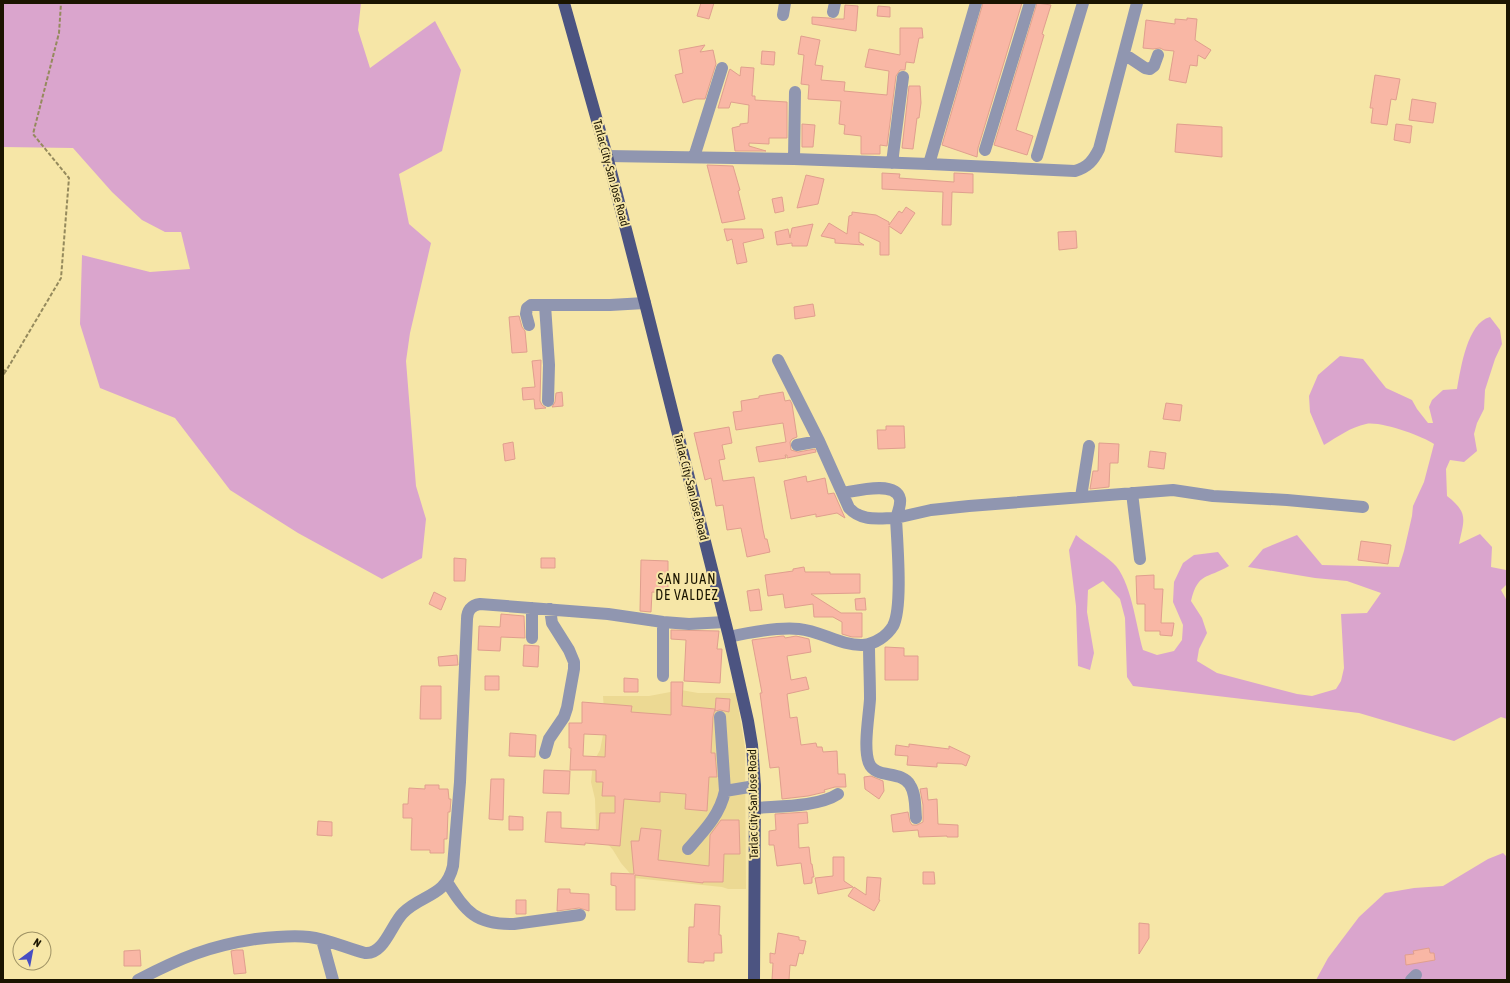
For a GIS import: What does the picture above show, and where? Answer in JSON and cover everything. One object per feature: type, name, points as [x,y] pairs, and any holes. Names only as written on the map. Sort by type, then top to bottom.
[{"type":"main road","name":"Tarlac City-San Jose Road","points":[[564,3],[607,156],[645,303],[729,637],[751,737],[755,786],[754,980]]},
{"type":"street","points":[[783,15],[785,3]]},
{"type":"street","points":[[929,164],[976,3]]},
{"type":"street","points":[[985,150],[1030,3]]},
{"type":"street","points":[[1037,156],[1082,3]]},
{"type":"street","points":[[607,156],[794,159],[929,164],[1075,172],[1083,169],[1092,162],[1099,149],[1137,3]]},
{"type":"street","points":[[1124,54],[1145,68],[1150,69],[1154,66],[1158,55]]},
{"type":"street","points":[[694,157],[722,68]]},
{"type":"street","points":[[892,163],[903,76]]},
{"type":"street","points":[[794,159],[796,92]]},
{"type":"street","points":[[529,325],[526,314],[527,308],[531,305],[610,305],[645,303]]},
{"type":"street","points":[[545,305],[549,365],[548,400]]},
{"type":"street","points":[[778,360],[819,441],[849,508],[857,516],[866,519],[896,518],[931,510],[956,507],[1178,490],[1213,496],[1287,500],[1363,507]]},
{"type":"street","points":[[797,445],[819,441]]},
{"type":"street","points":[[1081,497],[1089,446]]},
{"type":"street","points":[[729,637],[750,632],[794,629],[806,630],[847,643],[863,645],[882,638],[888,633],[896,619],[898,579],[896,518],[901,501],[898,495],[892,490],[880,488],[842,493]]},
{"type":"street","points":[[1132,493],[1140,559]]},
{"type":"street","points":[[138,980],[177,960],[221,945],[280,937],[307,937],[365,953],[375,952],[404,912],[432,895],[447,882],[453,866],[460,782],[467,616],[471,607],[480,604],[550,609],[608,614],[663,622],[689,624],[725,622]]},
{"type":"street","points":[[532,608],[532,638]]},
{"type":"street","points":[[545,753],[549,739],[564,717],[574,669],[574,662],[569,650],[552,623],[550,609]]},
{"type":"street","points":[[663,622],[663,676]]},
{"type":"street","points":[[869,644],[870,699],[867,744],[869,763],[876,771],[899,777],[908,782],[911,786],[913,794],[916,818]]},
{"type":"street","points":[[688,849],[715,817],[723,800],[725,791],[720,717]]},
{"type":"street","points":[[725,791],[755,786]]},
{"type":"street","points":[[755,808],[818,803],[838,794]]},
{"type":"street","points":[[447,882],[460,902],[468,911],[486,922],[504,925],[580,915]]},
{"type":"street","points":[[322,940],[333,980]]},
{"type":"path","points":[[3,376],[4,371],[61,278],[69,178],[33,134],[59,33],[61,3]]},
{"type":"shaded area","points":[[3,3],[361,3],[358,30],[370,68],[435,21],[461,70],[442,151],[399,174],[409,224],[431,243],[410,333],[406,361],[416,486],[426,519],[422,558],[382,579],[298,533],[230,490],[175,418],[100,388],[80,324],[82,255],[150,272],[190,269],[181,232],[165,232],[142,220],[112,192],[73,148],[3,147]]},
{"type":"shaded area","points":[[1490,317],[1500,330],[1502,344],[1495,359],[1485,390],[1484,409],[1477,423],[1474,434],[1477,451],[1464,462],[1450,460],[1446,469],[1447,496],[1459,507],[1462,512],[1463,523],[1459,544],[1480,534],[1492,547],[1491,567],[1506,570],[1507,584],[1501,590],[1507,600],[1508,608],[1506,642],[1507,719],[1501,717],[1454,741],[1359,713],[1133,686],[1127,677],[1125,618],[1120,599],[1103,581],[1088,590],[1087,612],[1094,653],[1090,670],[1078,666],[1076,606],[1069,550],[1076,535],[1109,559],[1119,570],[1129,591],[1143,650],[1157,655],[1174,651],[1182,640],[1183,625],[1173,602],[1174,582],[1183,563],[1194,555],[1218,552],[1229,566],[1200,581],[1191,601],[1202,618],[1207,633],[1199,649],[1197,661],[1217,673],[1297,694],[1312,696],[1336,689],[1341,681],[1344,668],[1341,614],[1367,613],[1381,593],[1347,581],[1315,578],[1248,567],[1263,549],[1297,535],[1322,565],[1399,567],[1404,551],[1413,506],[1424,482],[1434,444],[1420,437],[1391,427],[1366,424],[1355,427],[1324,445],[1310,412],[1309,396],[1318,375],[1340,356],[1363,359],[1386,388],[1412,400],[1428,423],[1433,423],[1429,407],[1432,400],[1443,390],[1457,389],[1466,347],[1476,328],[1482,321]]},
{"type":"shaded area","points":[[681,690],[698,693],[736,693],[745,748],[746,889],[728,889],[722,887],[634,878],[596,830],[595,799],[591,782],[593,763],[600,750],[605,725],[603,696],[649,696]]},
{"type":"shaded area","points":[[1503,853],[1507,857],[1507,980],[1316,980],[1328,958],[1359,917],[1385,893],[1414,888],[1443,886],[1488,859]]},
{"type":"building","points":[[701,3],[714,3],[709,19],[697,16]]},
{"type":"building","points":[[983,3],[1022,3],[978,148],[977,157],[942,145]]},
{"type":"building","points":[[1037,3],[1051,5],[1042,34],[1044,35],[1016,130],[1033,136],[1027,155],[994,145]]},
{"type":"building","points":[[845,5],[858,6],[856,31],[812,24],[812,17],[844,19]]},
{"type":"building","points":[[878,6],[890,7],[890,17],[877,16]]},
{"type":"building","points":[[1187,18],[1197,19],[1195,40],[1211,50],[1205,59],[1198,55],[1197,66],[1190,65],[1186,83],[1169,80],[1174,51],[1160,48],[1143,48],[1146,20],[1175,24],[1175,19],[1187,20]]},
{"type":"building","points":[[900,28],[922,28],[923,38],[919,38],[914,63],[906,62],[905,70],[900,70],[896,76],[887,146],[880,145],[880,154],[861,154],[861,136],[844,134],[845,125],[839,124],[841,101],[808,99],[809,85],[801,84],[804,55],[798,54],[801,36],[820,40],[815,65],[823,66],[821,80],[845,82],[844,91],[887,95],[889,71],[865,67],[869,49],[900,55]]},
{"type":"building","points":[[705,45],[700,52],[713,50],[716,64],[705,99],[696,99],[683,103],[675,75],[683,73],[679,50]]},
{"type":"building","points":[[762,51],[775,52],[774,65],[761,64]]},
{"type":"building","points":[[741,67],[754,68],[752,96],[755,96],[755,100],[787,102],[787,138],[769,138],[769,144],[749,143],[749,146],[766,151],[735,151],[732,128],[740,126],[740,124],[748,123],[749,105],[731,102],[729,108],[718,108],[730,69],[740,76]]},
{"type":"building","points":[[1375,75],[1400,79],[1396,100],[1391,99],[1387,125],[1371,123],[1373,108],[1370,108]]},
{"type":"building","points":[[909,86],[920,86],[921,103],[919,118],[917,118],[913,149],[902,148]]},
{"type":"building","points":[[1412,99],[1436,103],[1433,123],[1409,120]]},
{"type":"building","points":[[802,124],[815,125],[813,147],[802,147]]},
{"type":"building","points":[[1177,124],[1222,127],[1222,157],[1175,152]]},
{"type":"building","points":[[1396,124],[1412,126],[1410,143],[1394,140]]},
{"type":"building","points":[[707,165],[733,166],[740,190],[738,191],[745,219],[722,223]]},
{"type":"building","points":[[882,173],[900,174],[899,178],[954,182],[954,173],[973,174],[973,193],[952,192],[951,225],[942,225],[943,192],[882,189]]},
{"type":"building","points":[[806,175],[824,179],[818,204],[797,208]]},
{"type":"building","points":[[782,197],[784,211],[775,213],[772,199]]},
{"type":"building","points":[[906,207],[915,213],[901,234],[889,226],[889,255],[880,255],[880,242],[859,232],[859,242],[864,245],[835,243],[835,239],[821,236],[829,223],[847,234],[849,216],[852,215],[852,212],[876,215],[889,222],[889,225],[899,211],[902,213]]},
{"type":"building","points":[[813,224],[807,246],[792,246],[792,243],[777,245],[775,232],[788,229],[790,238],[792,228]]},
{"type":"building","points":[[724,229],[762,229],[764,238],[743,243],[747,262],[737,264],[732,239],[727,241]]},
{"type":"building","points":[[1076,231],[1077,248],[1059,250],[1058,232]]},
{"type":"building","points":[[813,304],[815,316],[795,319],[794,307]]},
{"type":"building","points":[[519,316],[522,327],[525,331],[527,352],[512,353],[509,317]]},
{"type":"building","points":[[541,360],[540,401],[546,408],[535,409],[534,399],[523,400],[522,388],[535,387],[532,361]]},
{"type":"building","points":[[562,392],[563,406],[552,407],[555,402],[556,393]]},
{"type":"building","points":[[783,392],[785,401],[790,400],[792,404],[797,437],[792,439],[790,442],[791,450],[798,452],[815,449],[816,452],[787,458],[787,455],[785,455],[786,458],[759,462],[756,447],[786,442],[783,423],[736,430],[733,412],[742,411],[741,401]]},
{"type":"building","points":[[1166,403],[1182,405],[1180,421],[1163,419]]},
{"type":"building","points":[[886,426],[904,426],[905,448],[878,449],[877,430],[886,430]]},
{"type":"building","points":[[729,427],[732,443],[722,445],[725,459],[719,460],[723,481],[754,477],[763,530],[770,552],[747,557],[741,528],[727,530],[723,505],[716,506],[711,478],[705,480],[694,433]]},
{"type":"building","points":[[513,442],[515,459],[505,461],[503,444]]},
{"type":"building","points":[[1099,443],[1119,444],[1118,463],[1110,463],[1109,487],[1090,489],[1093,471],[1098,471]]},
{"type":"building","points":[[1150,451],[1166,453],[1164,469],[1148,467]]},
{"type":"building","points":[[806,476],[807,482],[825,478],[828,494],[834,493],[845,518],[837,513],[816,517],[816,514],[791,519],[784,481]]},
{"type":"building","points":[[1361,541],[1391,545],[1388,564],[1358,560]]},
{"type":"building","points":[[454,558],[466,559],[465,581],[454,581]]},
{"type":"building","points":[[541,558],[555,558],[555,568],[541,568]]},
{"type":"building","points":[[641,560],[668,561],[668,593],[652,592],[651,612],[640,611]]},
{"type":"building","points":[[804,567],[805,572],[860,574],[860,593],[811,594],[841,613],[862,613],[862,637],[852,637],[842,634],[842,622],[833,617],[814,617],[813,604],[785,608],[783,594],[768,596],[765,575],[793,571],[793,569]]},
{"type":"building","points":[[1154,575],[1154,589],[1163,589],[1161,623],[1174,623],[1172,636],[1160,635],[1160,631],[1145,631],[1145,604],[1137,604],[1136,576]]},
{"type":"building","points":[[759,589],[762,610],[750,611],[747,591]]},
{"type":"building","points":[[434,592],[446,598],[441,610],[429,604]]},
{"type":"building","points":[[865,598],[866,610],[856,610],[855,599]]},
{"type":"building","points":[[501,614],[524,616],[525,638],[501,637],[500,651],[478,650],[479,626],[500,627]]},
{"type":"building","points":[[671,630],[719,631],[717,649],[722,649],[720,683],[684,681],[686,640],[671,639]]},
{"type":"building","points":[[784,636],[785,638],[796,636],[809,639],[811,652],[787,656],[791,680],[806,677],[809,689],[787,694],[790,718],[797,717],[801,745],[816,743],[817,747],[822,747],[823,752],[837,751],[838,774],[845,774],[846,787],[835,787],[824,790],[825,792],[808,796],[782,799],[779,767],[770,768],[760,693],[762,693],[752,640]]},
{"type":"building","points":[[524,645],[539,646],[538,667],[523,666]]},
{"type":"building","points":[[885,647],[904,648],[904,656],[918,656],[918,680],[885,680]]},
{"type":"building","points":[[457,655],[458,665],[439,666],[438,657]]},
{"type":"building","points":[[485,676],[499,676],[499,690],[485,690]]},
{"type":"building","points":[[624,678],[638,679],[638,692],[624,692]]},
{"type":"building","points":[[671,682],[683,682],[682,706],[715,709],[713,717],[711,753],[715,753],[717,777],[709,777],[707,811],[685,809],[686,794],[660,792],[660,802],[624,799],[620,846],[545,842],[547,812],[561,812],[561,828],[599,830],[600,813],[615,813],[615,796],[602,796],[603,782],[596,782],[596,770],[570,770],[571,748],[569,748],[569,723],[582,723],[582,702],[632,706],[631,712],[671,715]],"holes":[[[584,734],[606,735],[605,757],[583,756]]]},
{"type":"building","points":[[421,686],[441,686],[441,719],[420,719]]},
{"type":"building","points":[[716,698],[730,699],[729,712],[720,710],[715,711]]},
{"type":"building","points":[[510,733],[536,735],[535,757],[509,756]]},
{"type":"building","points":[[909,744],[949,749],[949,746],[970,756],[966,766],[962,764],[937,763],[937,767],[907,765],[908,756],[895,755],[896,745],[909,747]]},
{"type":"building","points":[[544,770],[570,771],[569,794],[543,793]]},
{"type":"building","points":[[871,776],[883,781],[884,791],[879,799],[865,789],[864,777]]},
{"type":"building","points":[[491,779],[504,779],[503,820],[489,819]]},
{"type":"building","points":[[425,785],[439,785],[439,789],[448,789],[449,799],[451,799],[450,812],[448,812],[447,839],[444,839],[444,853],[430,853],[430,850],[411,850],[412,818],[403,818],[403,804],[408,804],[409,788],[425,789]]},
{"type":"building","points":[[927,788],[928,800],[937,799],[938,824],[958,825],[958,837],[919,837],[918,830],[893,832],[891,815],[908,812],[912,825],[917,825],[923,822],[923,805],[920,789]]},
{"type":"building","points":[[807,812],[808,823],[798,824],[799,848],[809,847],[814,877],[812,877],[812,883],[804,884],[801,863],[777,866],[774,845],[769,845],[769,831],[776,830],[775,814]]},
{"type":"building","points":[[509,816],[523,817],[523,830],[509,830]]},
{"type":"building","points":[[721,820],[739,820],[740,854],[724,854],[723,882],[703,883],[635,875],[635,910],[616,910],[616,886],[611,885],[611,873],[634,874],[631,841],[639,841],[641,828],[661,830],[658,860],[709,866],[710,835]]},
{"type":"building","points":[[318,821],[332,822],[332,836],[317,835]]},
{"type":"building","points":[[833,857],[844,857],[844,881],[853,887],[818,894],[815,878],[833,876]]},
{"type":"building","points":[[923,872],[934,872],[935,884],[923,884]]},
{"type":"building","points":[[867,877],[881,878],[880,900],[874,911],[848,896],[854,887],[866,895]]},
{"type":"building","points":[[558,889],[570,889],[570,893],[589,894],[589,911],[579,908],[557,911]]},
{"type":"building","points":[[516,900],[526,900],[526,914],[516,914]]},
{"type":"building","points":[[695,904],[720,906],[719,935],[721,935],[722,953],[714,953],[714,961],[704,961],[704,963],[688,962],[689,927],[694,927]]},
{"type":"building","points":[[1139,923],[1149,924],[1149,938],[1139,954]]},
{"type":"building","points":[[778,933],[799,937],[799,940],[806,941],[803,954],[799,953],[796,966],[790,965],[789,980],[772,980],[773,963],[770,963],[770,953],[775,954]]},
{"type":"building","points":[[1429,948],[1430,953],[1434,953],[1435,960],[1406,965],[1405,955],[1414,954],[1413,951]]},
{"type":"building","points":[[140,950],[141,966],[124,966],[124,951]]},
{"type":"building","points":[[243,950],[246,973],[234,974],[231,951]]},
{"type":"district","name":"SAN JUAN DE VALDEZ","points":[[687,588]]}]
